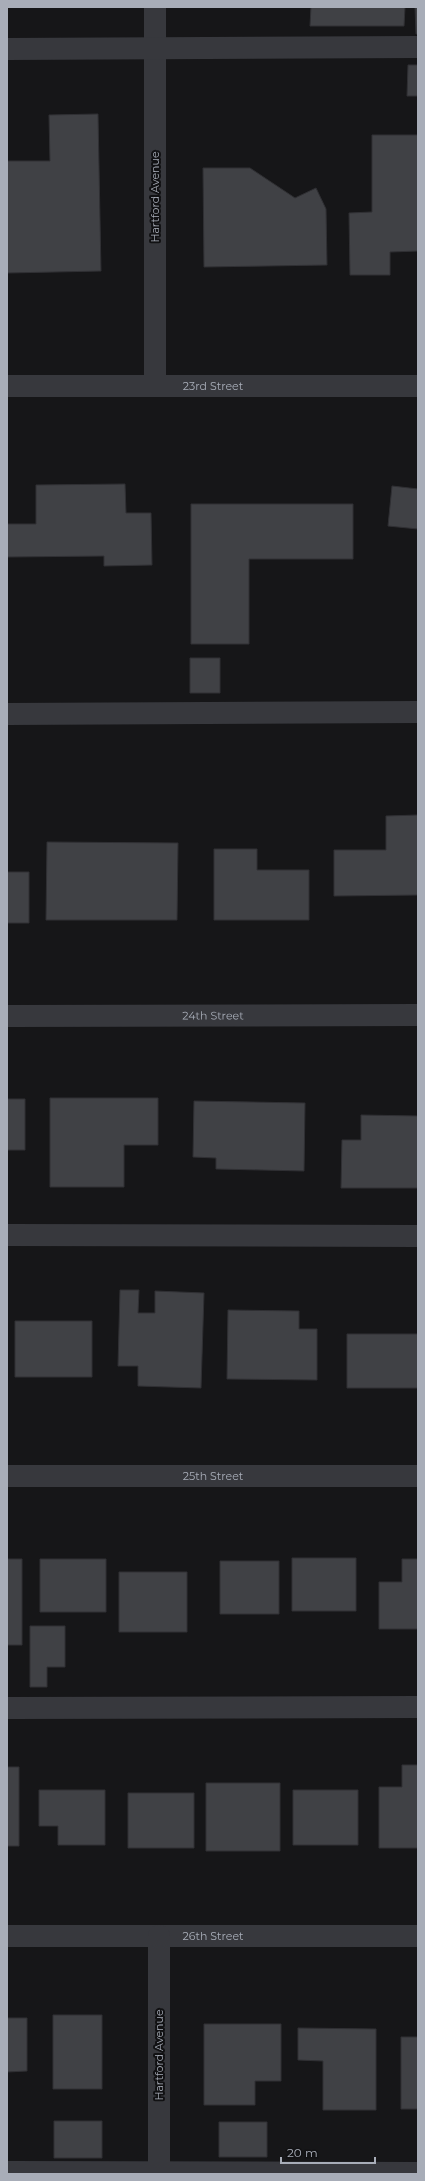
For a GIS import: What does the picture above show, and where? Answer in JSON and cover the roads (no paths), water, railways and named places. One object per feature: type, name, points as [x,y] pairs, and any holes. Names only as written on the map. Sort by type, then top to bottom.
[{"type":"street","name":"Hartford Avenue","points":[[155,7],[155,386]]},
{"type":"street","points":[[7,49],[418,47]]},
{"type":"street","name":"23rd Street","points":[[7,386],[418,386]]},
{"type":"street","points":[[7,714],[418,712]]},
{"type":"street","name":"24th Street","points":[[7,1016],[418,1015]]},
{"type":"street","points":[[7,1236],[418,1236]]},
{"type":"street","name":"25th Street","points":[[7,1476],[418,1476]]},
{"type":"street","points":[[7,1708],[418,1708]]},
{"type":"street","name":"26th Street","points":[[7,1936],[418,1936]]},
{"type":"street","name":"Hartford Avenue","points":[[159,1936],[159,2174]]},
{"type":"street","points":[[7,2172],[159,2174],[418,2173]]}]
